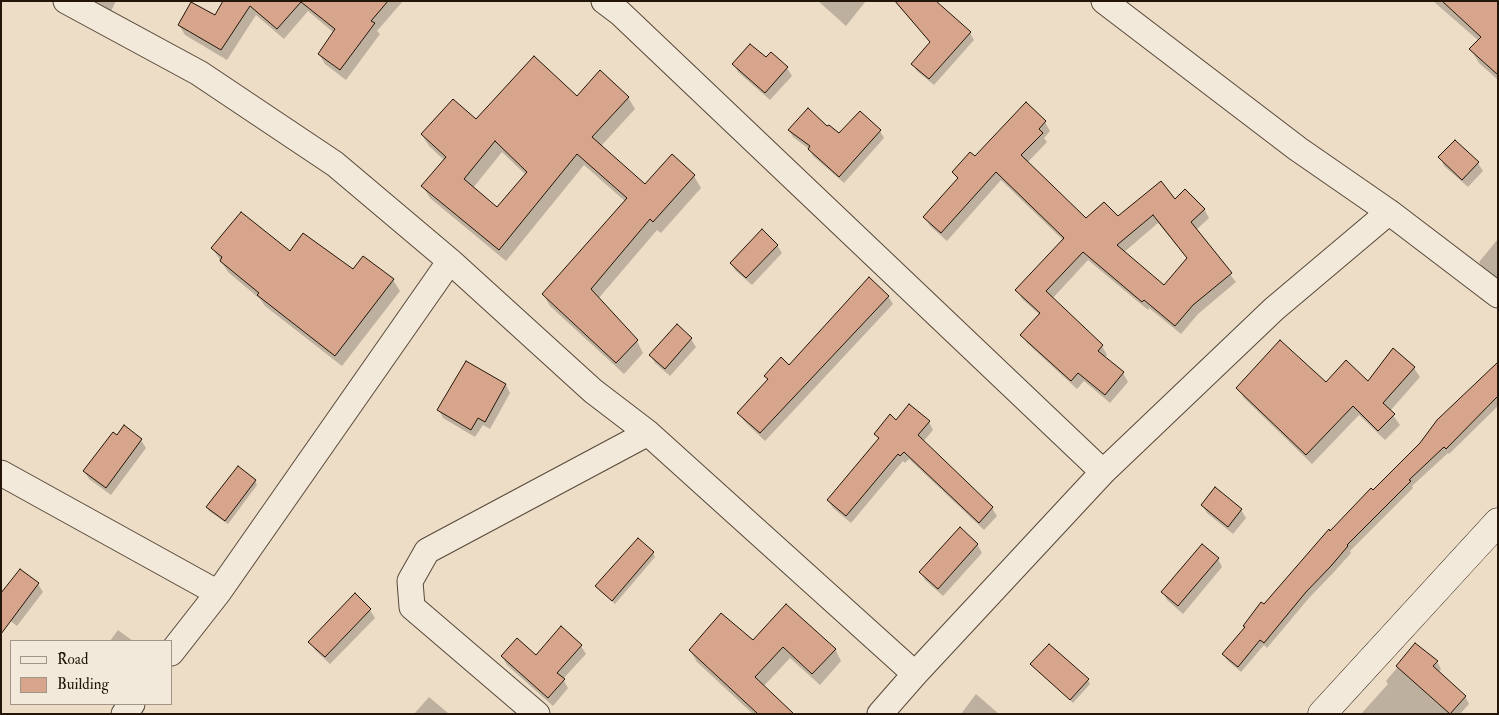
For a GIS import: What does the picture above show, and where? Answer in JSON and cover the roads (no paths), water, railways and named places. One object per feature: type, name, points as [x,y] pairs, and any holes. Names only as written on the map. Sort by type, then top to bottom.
[{"type":"main road","points":[[1322,714],[1498,522]]},
{"type":"street","points":[[66,1],[199,73],[335,164],[450,261],[593,391],[648,433],[915,674]]},
{"type":"street","points":[[604,1],[635,26],[1103,472]]},
{"type":"street","points":[[1104,1],[1298,149],[1389,212],[1498,295]]},
{"type":"street","points":[[880,714],[1103,472],[1274,309],[1389,212]]},
{"type":"street","points":[[172,652],[218,593],[450,261]]},
{"type":"street","points":[[537,714],[412,607],[410,581],[427,551],[648,433]]},
{"type":"street","points":[[1,472],[218,593]]}]
